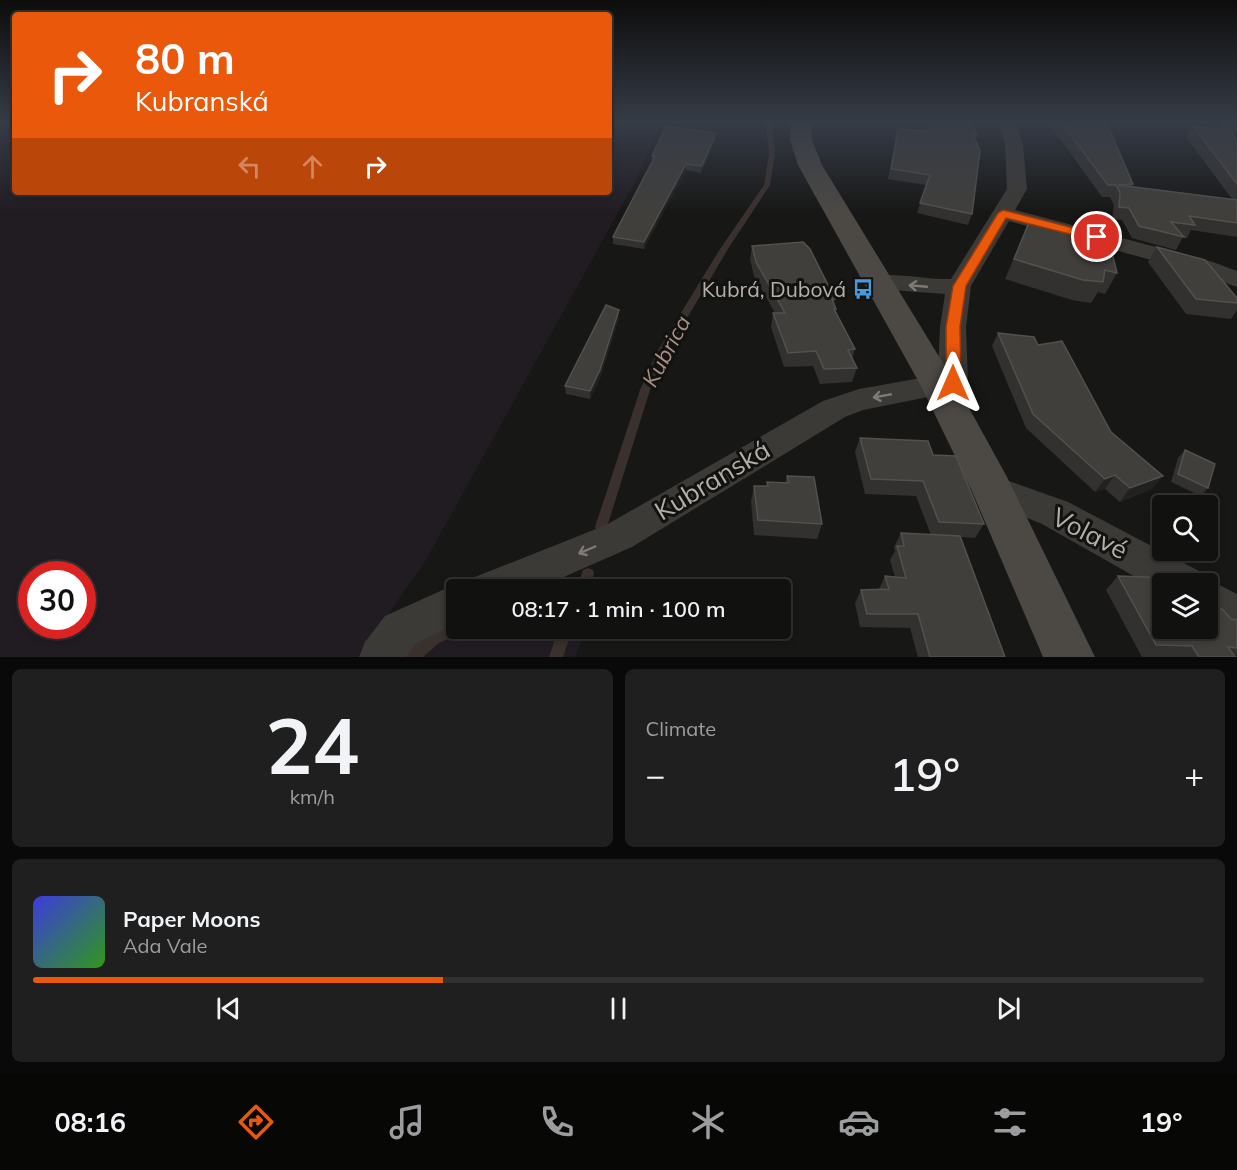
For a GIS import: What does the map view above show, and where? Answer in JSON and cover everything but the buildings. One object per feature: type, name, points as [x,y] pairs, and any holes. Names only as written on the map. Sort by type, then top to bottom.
[{"type":"street","points":[[805,152],[810,165],[939,386],[992,489],[1069,657]]},
{"type":"street","points":[[939,386],[953,383],[953,327],[960,286],[1017,189],[1015,152]]},
{"type":"street","points":[[1003,213],[1204,267],[1237,280]]},
{"type":"street","points":[[878,282],[929,287],[960,286]]},
{"type":"street","name":"Kubranská","points":[[516,579],[620,536],[834,409],[860,400],[939,386]]},
{"type":"street","name":"Volavé","points":[[992,489],[1055,513],[1165,573]]},
{"type":"street","points":[[1218,605],[1237,617]]},
{"type":"street","points":[[380,657],[400,630],[446,608]]},
{"type":"shaded area","points":[[0,152],[12,152],[12,195],[612,195],[612,152],[649,152],[635,182],[426,560],[374,635],[364,657],[0,657]]},
{"type":"shaded area","points":[[446,621],[446,639],[582,639],[575,657],[400,657],[419,636]]},
{"type":"waterway","name":"Kubrica","points":[[601,527],[645,390],[662,352],[724,249],[767,185],[772,152]]},
{"type":"waterway","name":"Kubrica","points":[[586,579],[588,574]]},
{"type":"waterway","points":[[413,657],[434,638],[446,633]]},
{"type":"waterway","name":"Kubrica","points":[[556,657],[562,639]]},
{"type":"place","name":"Kubrá, Dubová","points":[[863,289]]},
{"type":"route","points":[[953,383],[953,327],[960,286],[1003,213],[1097,237]]}]
